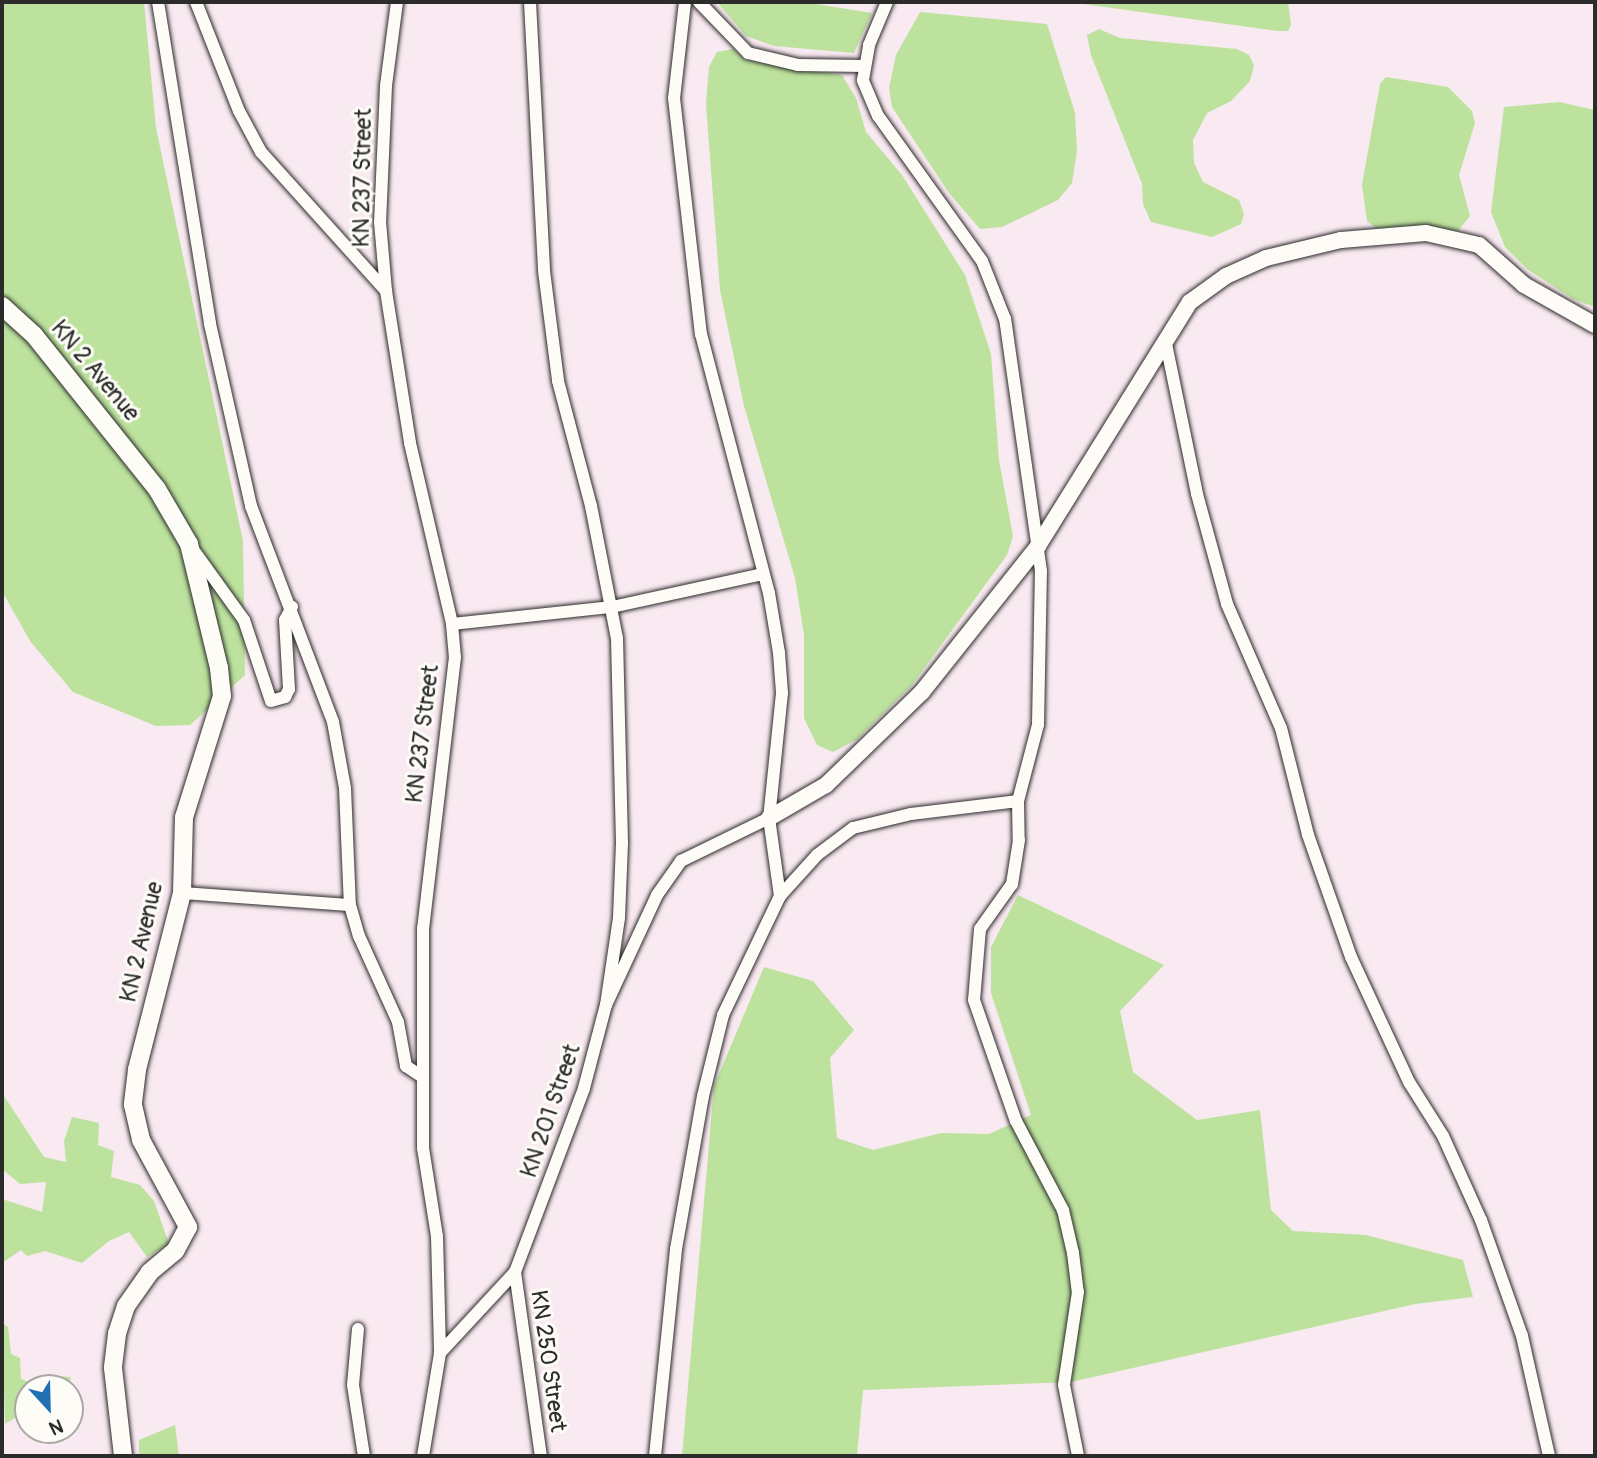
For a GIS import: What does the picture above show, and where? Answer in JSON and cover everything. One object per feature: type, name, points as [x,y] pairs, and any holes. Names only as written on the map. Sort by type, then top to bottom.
[{"type":"main road","name":"KN 2 Avenue","points":[[2,306],[34,335],[129,449],[189,544],[212,630],[222,696],[184,817],[182,893],[136,1070],[133,1105],[141,1140],[188,1227],[175,1251],[150,1272],[126,1306],[117,1334],[113,1379],[123,1456]]},
{"type":"street","points":[[158,2],[210,324],[251,506],[292,607],[340,754],[349,905],[359,936],[398,1022],[406,1066],[421,1076]]},
{"type":"street","points":[[196,2],[239,111],[261,152],[386,291]]},
{"type":"street","name":"KN 237 Street","points":[[397,2],[386,86],[381,195],[386,291],[410,443],[452,624],[451,718],[435,802],[423,928],[423,1148],[438,1236],[440,1353]]},
{"type":"street","points":[[530,2],[544,271],[558,381],[612,607],[622,843],[619,918],[606,1006]]},
{"type":"street","points":[[685,2],[674,98],[701,334],[763,574],[779,653],[782,693],[769,818],[780,896]]},
{"type":"street","points":[[699,2],[748,53],[798,65],[866,66]]},
{"type":"street","points":[[887,2],[863,80],[878,117],[982,261],[1005,319],[1038,546],[1038,725],[1018,801],[1019,840],[1012,884],[980,929],[974,1000],[1011,1109],[1049,1177],[1068,1231],[1078,1292],[1064,1385],[1078,1456]]},
{"type":"street","points":[[769,818],[826,785],[922,692],[1038,546],[1165,338],[1190,302],[1226,276],[1266,258],[1341,240],[1426,233],[1479,245],[1524,285],[1595,325]]},
{"type":"street","points":[[1165,338],[1197,495],[1227,604],[1282,728],[1308,835],[1351,957],[1481,1220],[1522,1336],[1549,1456]]},
{"type":"street","points":[[189,544],[218,577],[244,620],[271,701],[285,697],[289,689],[285,620],[292,607]]},
{"type":"street","points":[[452,624],[612,607],[763,574]]},
{"type":"street","points":[[655,1456],[676,1249],[703,1096],[723,1015],[780,896],[817,855],[853,828],[911,814],[1018,801]]},
{"type":"street","name":"KN 201 Street","points":[[440,1353],[515,1272],[584,1088],[606,1006],[637,933],[681,861],[769,818]]},
{"type":"street","points":[[182,893],[349,905]]},
{"type":"street","name":"KN 250 Street","points":[[515,1272],[541,1456]]},
{"type":"street","points":[[358,1329],[354,1385],[364,1456]]},
{"type":"street","points":[[422,1456],[440,1353]]},
{"type":"green space","points":[[2,2],[144,2],[156,128],[243,541],[245,675],[190,725],[156,726],[73,692],[30,641],[2,591]]},
{"type":"green space","points":[[717,2],[803,2],[872,13],[854,53],[774,46],[746,36]]},
{"type":"green space","points":[[1069,2],[1288,2],[1291,25],[1288,31],[1277,31]]},
{"type":"green space","points":[[920,12],[1047,24],[1075,113],[1077,151],[1072,183],[1058,200],[1002,227],[980,229],[949,193],[892,107],[889,88],[896,55]]},
{"type":"green space","points":[[1099,29],[1120,38],[1237,49],[1249,55],[1254,65],[1250,81],[1231,101],[1207,113],[1193,140],[1194,163],[1203,182],[1239,200],[1244,214],[1241,224],[1212,237],[1151,222],[1143,204],[1142,184],[1091,55],[1087,35]]},
{"type":"green space","points":[[733,49],[745,60],[842,75],[856,98],[866,132],[902,175],[965,275],[991,354],[999,460],[1013,536],[1007,555],[912,685],[856,740],[833,752],[817,745],[804,718],[804,635],[795,578],[744,406],[720,290],[706,104],[709,67],[717,52]]},
{"type":"green space","points":[[1386,77],[1448,87],[1472,111],[1475,123],[1459,175],[1470,216],[1458,231],[1381,232],[1367,221],[1362,185],[1380,84]]},
{"type":"green space","points":[[1559,102],[1595,110],[1595,307],[1573,299],[1527,269],[1505,247],[1491,212],[1504,107]]},
{"type":"green space","points":[[1018,895],[1164,965],[1120,1011],[1133,1072],[1197,1120],[1260,1110],[1271,1210],[1293,1231],[1366,1235],[1463,1260],[1473,1297],[1415,1304],[1071,1382],[863,1390],[857,1456],[682,1456],[714,1086],[764,967],[813,981],[854,1030],[830,1058],[837,1138],[873,1150],[941,1133],[989,1134],[1031,1115],[991,993],[991,947]]},
{"type":"green space","points":[[2,1093],[44,1157],[66,1162],[64,1141],[72,1117],[99,1123],[98,1145],[114,1151],[111,1177],[140,1185],[154,1201],[169,1244],[147,1257],[129,1232],[109,1241],[82,1263],[45,1251],[27,1256],[21,1250],[2,1263],[2,1199],[42,1212],[46,1182],[20,1184],[2,1169]]},
{"type":"green space","points":[[2,1323],[8,1327],[11,1354],[20,1358],[21,1374],[14,1374],[14,1419],[5,1424]]},
{"type":"green space","points":[[175,1425],[179,1456],[139,1456],[139,1440]]}]
